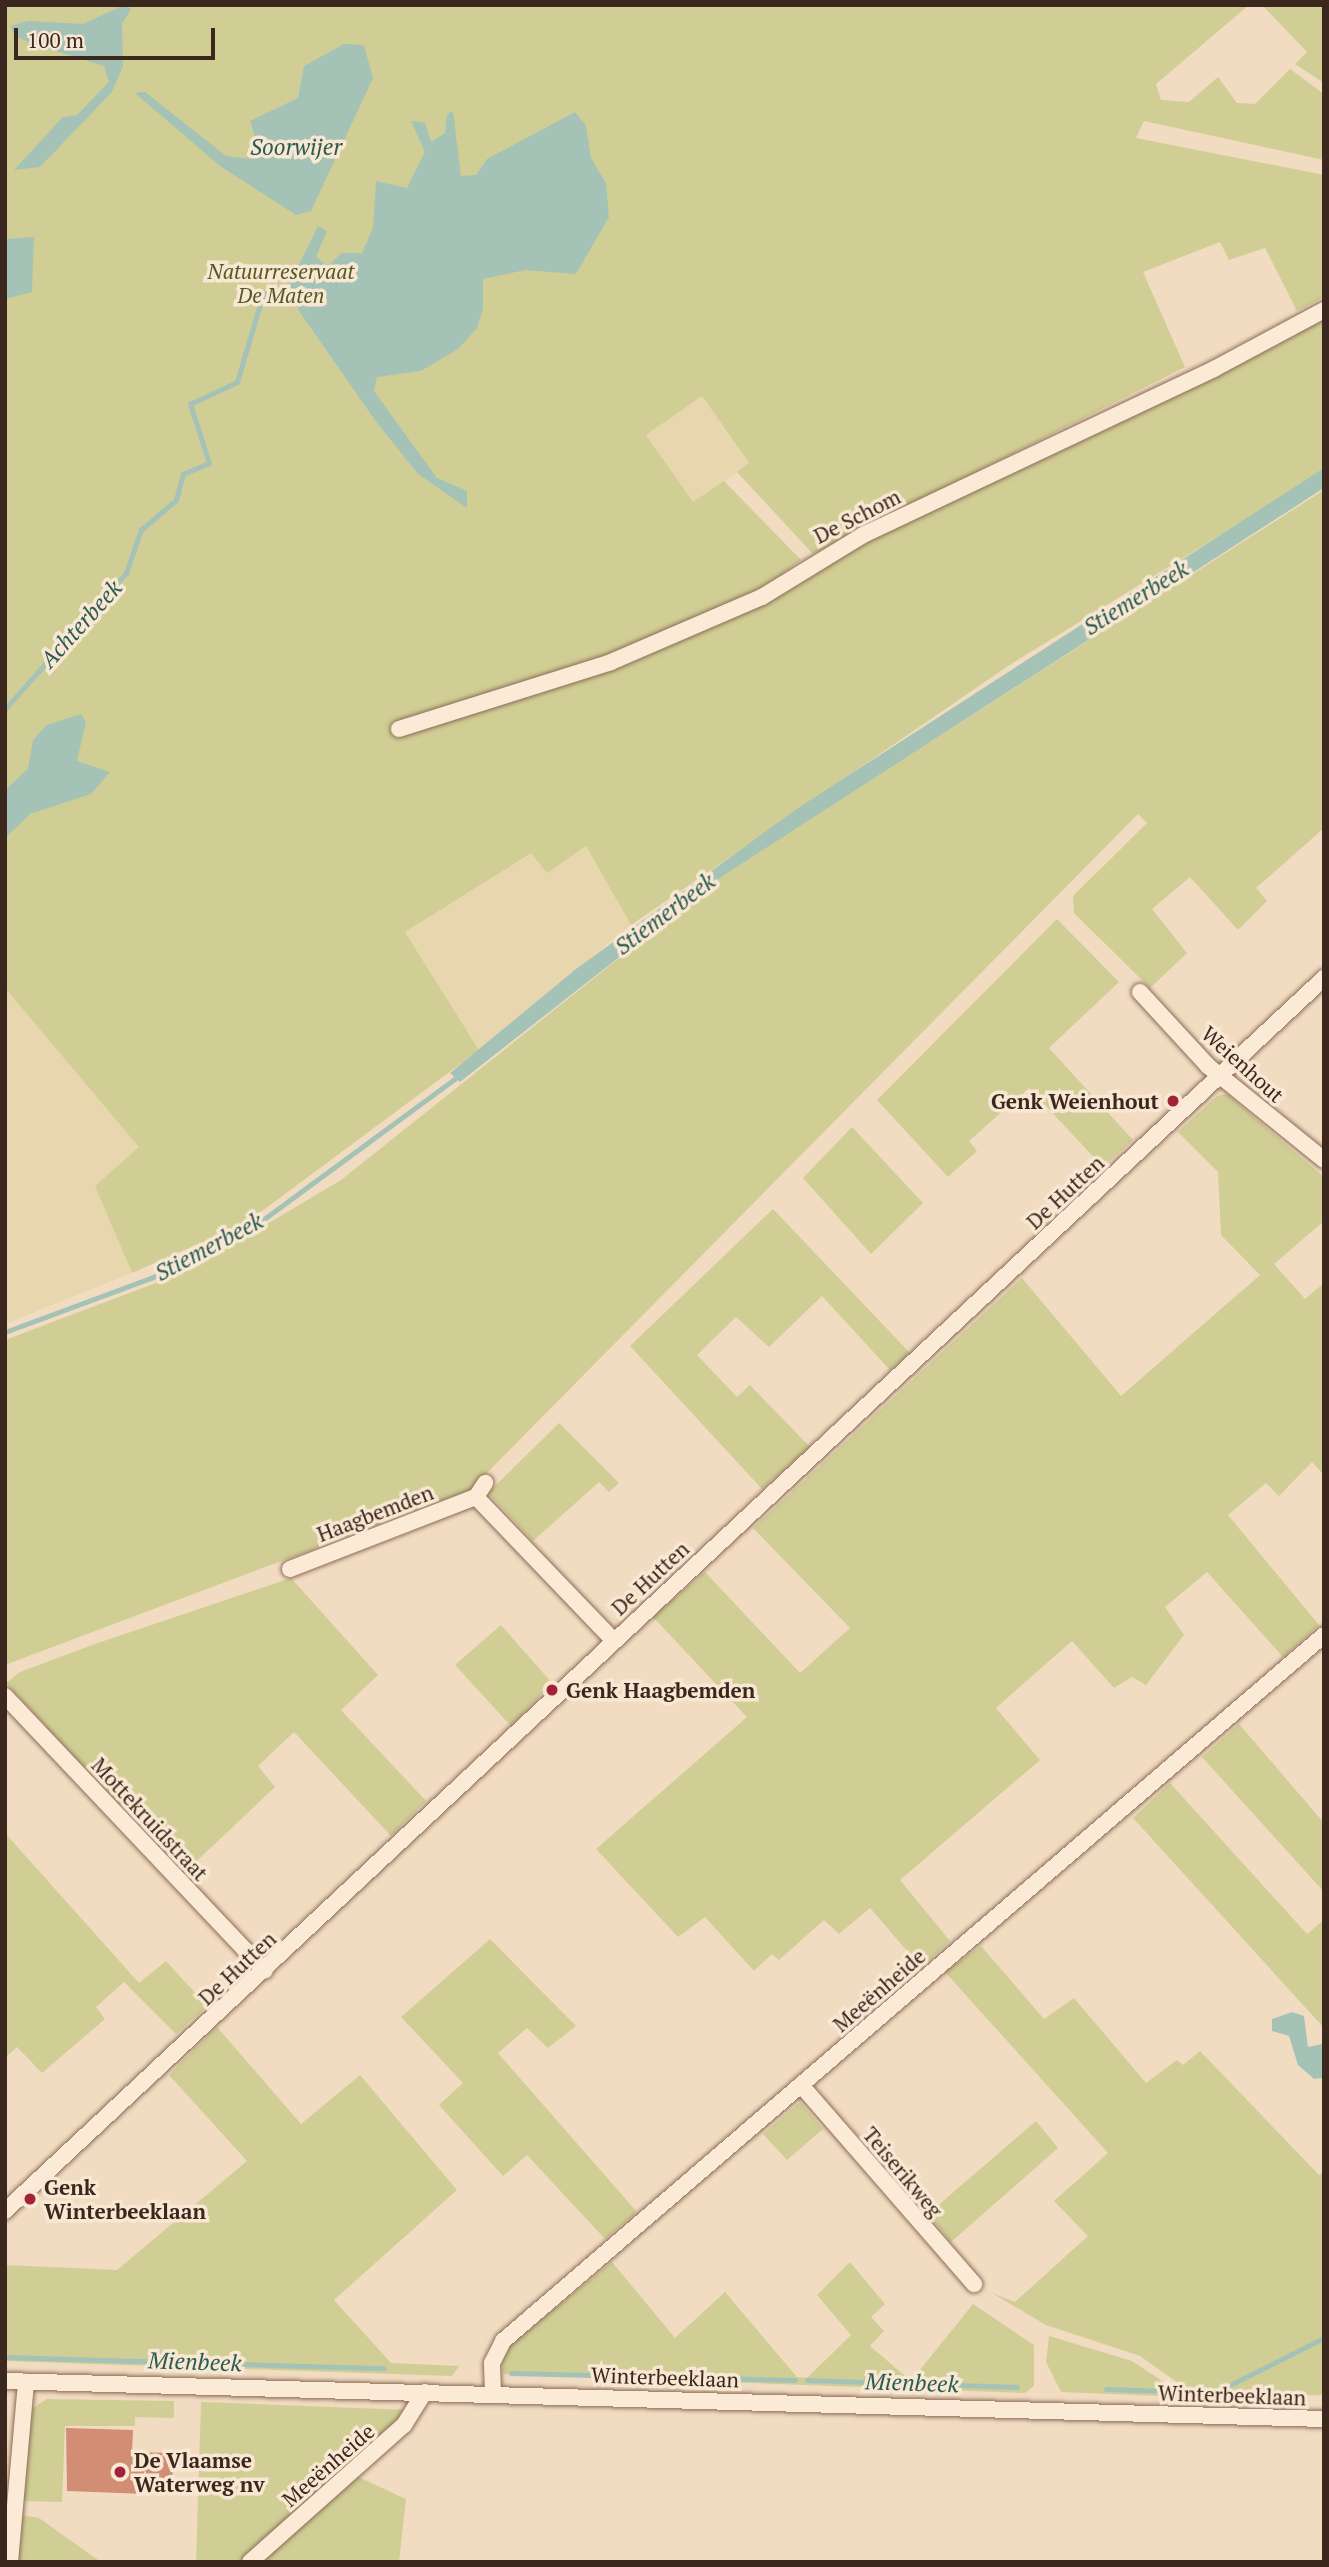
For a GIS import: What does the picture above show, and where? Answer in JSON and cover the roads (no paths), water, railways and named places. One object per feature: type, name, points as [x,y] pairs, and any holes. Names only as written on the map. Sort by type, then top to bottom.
[{"type":"street","name":"De Schom","points":[[399,729],[611,662],[762,597],[863,535],[1213,369],[1324,310]]},
{"type":"street","name":"De Hutten","points":[[5,2211],[265,1971],[1324,978]]},
{"type":"street","name":"Weienhout","points":[[1140,992],[1219,1075],[1324,1160]]},
{"type":"street","name":"Haagbemden","points":[[290,1569],[480,1490],[614,1641]]},
{"type":"street","name":"Meeënheide","points":[[493,2393],[492,2363],[503,2341],[1324,1635]]},
{"type":"street","name":"Mottekruidstraat","points":[[5,1696],[265,1971]]},
{"type":"street","name":"Teiserikweg","points":[[801,2085],[974,2284]]},
{"type":"street","name":"Winterbeeklaan","points":[[5,2381],[1324,2419]]},
{"type":"street","points":[[10,2562],[26,2382]]},
{"type":"street","name":"Meeënheide","points":[[250,2562],[404,2426],[425,2392]]},
{"type":"water","points":[[124,5],[131,9],[122,24],[123,66],[112,92],[40,167],[14,170],[63,117],[77,115],[109,82],[104,66],[30,43],[14,35],[11,26],[28,21],[83,24]]},
{"type":"water","name":"Soorwijer","points":[[344,44],[364,45],[373,78],[311,211],[296,215],[220,166],[135,93],[145,92],[226,156],[252,159],[256,140],[250,121],[298,98],[304,66]]},
{"type":"water","points":[[453,111],[461,176],[476,175],[487,159],[575,112],[586,126],[591,158],[606,183],[609,217],[576,274],[525,270],[483,279],[483,309],[477,328],[458,349],[421,371],[377,377],[374,391],[437,478],[467,491],[467,508],[418,474],[377,423],[299,311],[289,284],[318,226],[327,231],[316,257],[328,266],[341,253],[362,253],[373,228],[376,181],[407,188],[425,152],[411,121],[425,123],[431,142],[445,133],[447,114]]},
{"type":"water","points":[[34,237],[32,292],[5,299],[5,239]]},
{"type":"water","points":[[1324,468],[1324,488],[724,875],[460,1082],[450,1073],[576,969],[798,808]]},
{"type":"water","points":[[81,714],[86,722],[77,761],[110,772],[91,794],[30,814],[5,838],[5,790],[28,769],[33,740],[47,725]]},
{"type":"water","points":[[1292,2012],[1304,2016],[1308,2047],[1322,2044],[1323,2078],[1314,2079],[1298,2065],[1289,2036],[1272,2031],[1272,2019]]},
{"type":"waterway","name":"Achterbeek","points":[[5,709],[126,573],[141,530],[176,500],[183,474],[209,463],[190,404],[237,382],[263,294],[292,294]]},
{"type":"waterway","name":"Stiemerbeek","points":[[5,1332],[151,1278],[249,1230],[459,1076]]},
{"type":"waterway","name":"Mienbeek","points":[[1199,2392],[1216,2392],[1324,2338]]},
{"type":"waterway","name":"Mienbeek","points":[[5,2357],[384,2368]]},
{"type":"waterway","name":"Mienbeek","points":[[511,2373],[795,2380]]},
{"type":"waterway","name":"Mienbeek","points":[[807,2380],[1017,2387]]},
{"type":"waterway","name":"Mienbeek","points":[[1106,2389],[1168,2391]]},
{"type":"place","name":"Genk Weienhout","points":[[1173,1101]]},
{"type":"place","name":"Genk Haagbemden","points":[[552,1690]]},
{"type":"place","name":"Genk Winterbeeklaan","points":[[30,2199]]},
{"type":"place","name":"De Vlaamse Waterweg nv","points":[[120,2472]]},
{"type":"park label","name":"Natuurreservaat De Maten","points":[[281,283]]}]
